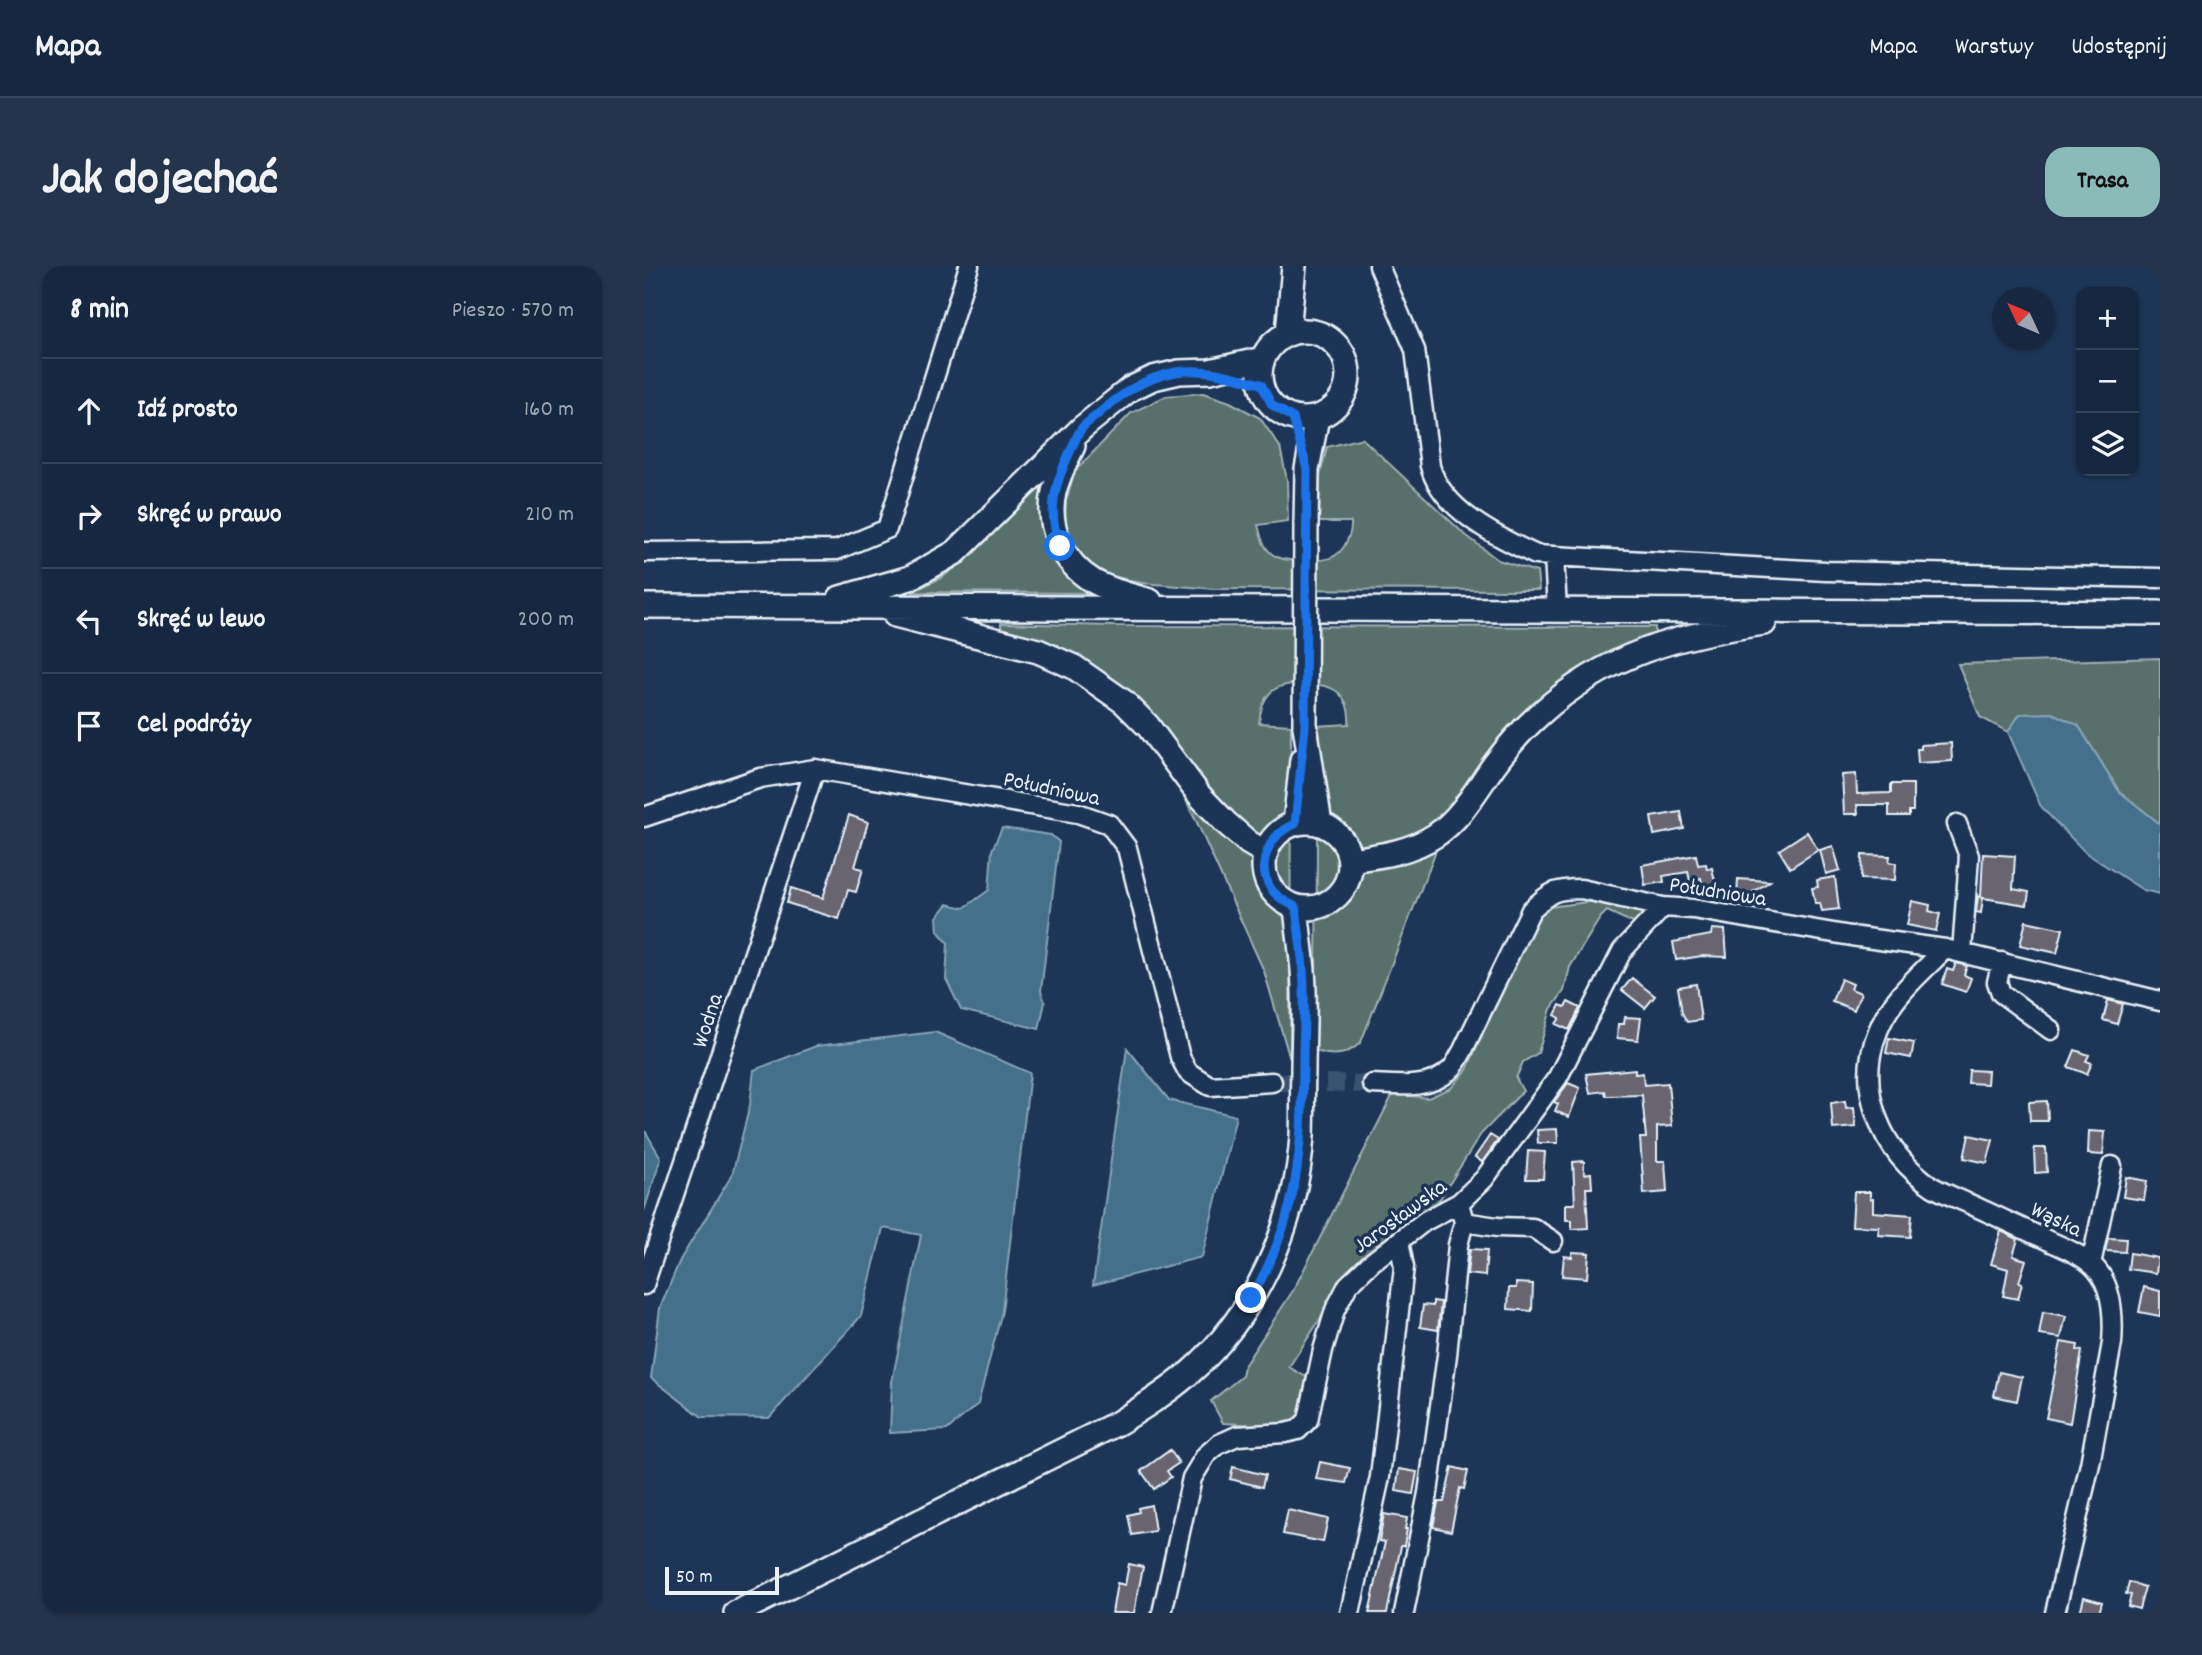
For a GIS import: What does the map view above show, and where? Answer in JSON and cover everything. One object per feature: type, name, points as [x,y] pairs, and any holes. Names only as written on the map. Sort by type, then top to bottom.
[{"type":"main road","points":[[1294,266],[1312,331]]},
{"type":"main road","points":[[1288,333],[1294,266]]},
{"type":"main road","points":[[1300,330],[1312,331],[1326,336],[1338,345],[1349,372],[1347,387],[1341,400],[1330,411],[1317,417],[1293,418],[1272,405],[1261,384],[1260,372],[1263,359],[1278,339],[1300,330]]},
{"type":"main road","points":[[807,606],[882,587],[917,575],[940,562],[973,537],[1082,428],[1130,389],[1153,378],[1179,372],[1210,371],[1263,359]]},
{"type":"main road","points":[[1210,371],[1261,384]]},
{"type":"main road","points":[[1295,824],[1305,726],[1307,469],[1317,417]]},
{"type":"main road","points":[[1293,418],[1307,469]]},
{"type":"main road","points":[[1082,428],[1053,494],[1053,521],[1060,546],[1075,566],[1094,582],[1174,608]]},
{"type":"main road","points":[[644,606],[2160,613]]},
{"type":"main road","points":[[862,606],[1038,651],[1074,667],[1124,702],[1148,726],[1200,796],[1249,843],[1266,853]]},
{"type":"main road","points":[[1350,860],[1384,856],[1435,836],[1455,820],[1511,743],[1539,714],[1571,688],[1612,664],[1692,634],[1844,612]]},
{"type":"main road","points":[[1305,726],[1320,824]]},
{"type":"main road","points":[[1295,824],[1320,824],[1337,834],[1348,850],[1350,860],[1350,872],[1339,895],[1306,907],[1280,899],[1269,886],[1264,870],[1266,853],[1274,838],[1295,824]]},
{"type":"main road","points":[[736,1613],[1118,1423],[1173,1387],[1223,1338],[1262,1280],[1279,1242],[1294,1192],[1302,1136],[1306,907]]},
{"type":"street","points":[[644,552],[837,550],[887,529],[970,266]]},
{"type":"street","points":[[1378,266],[1415,350],[1434,481],[1443,494],[1495,536],[1536,555],[1826,571],[2160,578]]},
{"type":"street","points":[[1554,556],[1557,610]]},
{"type":"street","name":"Południowa","points":[[644,817],[760,778],[816,769],[1078,813],[1109,824],[1126,848],[1180,1057],[1188,1072],[1210,1086],[1272,1082]]},
{"type":"street","name":"Wodna","points":[[644,1285],[816,769]]},
{"type":"street","points":[[1953,951],[1969,856],[1957,824]]},
{"type":"street","name":"Południowa","points":[[1372,1084],[1410,1085],[1434,1080],[1450,1071],[1462,1052],[1531,910],[1549,893],[1581,889],[1663,907],[1693,909],[1953,951],[2160,1001]]},
{"type":"street","name":"Jarosławska","points":[[1162,1613],[1192,1478],[1206,1455],[1219,1444],[1237,1436],[1298,1430],[1308,1420],[1323,1350],[1335,1310],[1348,1285],[1425,1221],[1459,1203],[1484,1179],[1558,1077],[1622,951],[1663,907]]},
{"type":"street","name":"Wąska","points":[[1953,951],[1898,998],[1878,1029],[1868,1062],[1871,1094],[1877,1122],[1894,1151],[1912,1171],[1935,1188],[2062,1246],[2091,1264],[2101,1274],[2109,1291],[2112,1343],[2090,1464],[2055,1613]]},
{"type":"street","points":[[2002,962],[1997,982],[2001,993],[2051,1030]]},
{"type":"street","points":[[2091,1264],[2112,1166]]},
{"type":"street","points":[[1404,1613],[1428,1493],[1447,1355],[1458,1245],[1464,1222],[1459,1203]]},
{"type":"street","points":[[1464,1222],[1497,1227],[1533,1228],[1553,1241]]},
{"type":"street","points":[[1350,1613],[1380,1477],[1404,1267],[1399,1241]]},
{"type":"green space","points":[[1203,393],[1230,402],[1260,418],[1280,447],[1287,480],[1288,521],[1258,525],[1264,545],[1277,557],[1314,561],[1331,558],[1345,545],[1351,522],[1319,522],[1320,476],[1327,447],[1362,438],[1463,533],[1498,560],[1537,572],[1539,590],[1215,589],[1142,583],[1103,574],[1083,560],[1065,527],[1066,501],[1075,471],[1131,413],[1166,396]]},
{"type":"green space","points":[[1045,483],[1042,515],[1049,546],[1065,572],[1089,593],[912,592],[941,578],[965,561]]},
{"type":"green space","points":[[1001,623],[1113,626],[1655,627],[1655,635],[1614,652],[1476,773],[1437,848],[1361,1042],[1340,1054],[1316,1051],[1316,726],[1349,724],[1348,711],[1339,693],[1314,684],[1284,686],[1267,696],[1259,723],[1291,725],[1290,1059],[1264,971],[1173,775],[1159,755],[1108,699],[1001,633]]},
{"type":"green space","points":[[2160,658],[2160,824],[2119,791],[2078,725],[2020,714],[2008,732],[1980,717],[1958,664]]},
{"type":"green space","points":[[1595,901],[1647,911],[1642,920],[1633,923],[1607,911],[1600,918],[1570,967],[1564,991],[1551,1009],[1538,1053],[1523,1062],[1516,1078],[1523,1091],[1481,1134],[1434,1208],[1343,1284],[1289,1367],[1306,1377],[1306,1402],[1292,1427],[1223,1423],[1211,1401],[1242,1376],[1244,1366],[1294,1289],[1393,1094],[1428,1098],[1451,1088],[1467,1070],[1522,939],[1541,908]]},
{"type":"water","points":[[2052,713],[2078,725],[2119,791],[2160,824],[2160,894],[2143,890],[2086,853],[2041,807],[2008,732],[2020,714]]},
{"type":"water","points":[[1002,828],[1051,835],[1059,842],[1041,991],[1045,1002],[1039,1029],[961,1010],[946,979],[948,943],[938,931],[937,917],[948,904],[964,908],[989,890],[992,850]]},
{"type":"water","points":[[935,1032],[1030,1073],[1002,1311],[978,1404],[947,1430],[890,1433],[892,1382],[921,1235],[883,1228],[861,1316],[769,1418],[702,1417],[651,1378],[660,1308],[680,1260],[732,1175],[750,1105],[754,1070],[816,1046]]},
{"type":"water","points":[[1127,1048],[1169,1100],[1236,1116],[1202,1257],[1093,1285]]},
{"type":"water","points":[[644,1129],[661,1158],[644,1211]]},
{"type":"building","points":[[1951,743],[1952,761],[1918,763],[1917,749],[1921,749],[1921,745]]},
{"type":"building","points":[[1856,774],[1857,794],[1891,793],[1891,784],[1913,784],[1913,811],[1909,811],[1909,816],[1889,816],[1889,805],[1857,805],[1858,814],[1844,814],[1842,775]]},
{"type":"building","points":[[1681,812],[1684,829],[1654,835],[1651,817]]},
{"type":"building","points":[[849,815],[868,822],[855,867],[863,869],[856,892],[848,890],[839,919],[787,903],[791,888],[823,898]]},
{"type":"building","points":[[1807,832],[1818,850],[1790,868],[1779,850]]},
{"type":"building","points":[[1833,846],[1840,870],[1826,874],[1820,850]]},
{"type":"building","points":[[1983,854],[2015,856],[2013,889],[2029,892],[2027,905],[1983,898],[1981,913],[1976,912],[1978,896],[1981,897]]},
{"type":"building","points":[[1696,855],[1698,865],[1706,864],[1707,869],[1712,868],[1717,890],[1704,893],[1701,878],[1690,881],[1688,872],[1663,876],[1664,882],[1645,885],[1642,865]]},
{"type":"building","points":[[1862,855],[1890,856],[1889,862],[1896,863],[1895,880],[1861,879]]},
{"type":"building","points":[[1835,877],[1839,909],[1822,911],[1820,903],[1815,903],[1812,888],[1818,887],[1817,880]]},
{"type":"building","points":[[1738,879],[1770,881],[1745,897],[1737,896]]},
{"type":"building","points":[[1912,901],[1930,905],[1929,911],[1940,914],[1936,931],[1907,925]]},
{"type":"building","points":[[2026,921],[2063,929],[2057,953],[2020,945]]},
{"type":"building","points":[[1712,929],[1725,930],[1727,957],[1702,956],[1676,960],[1673,942],[1711,935]]},
{"type":"building","points":[[1956,963],[1967,966],[1964,975],[1971,978],[1966,992],[1942,984],[1947,969],[1953,971]]},
{"type":"building","points":[[1632,978],[1655,996],[1645,1008],[1622,990]]},
{"type":"building","points":[[1841,979],[1853,984],[1851,989],[1861,993],[1854,1010],[1832,1001]]},
{"type":"building","points":[[1696,984],[1701,1020],[1687,1022],[1682,1013],[1678,987]]},
{"type":"building","points":[[2108,1000],[2123,1004],[2117,1024],[2103,1020]]},
{"type":"building","points":[[1568,1002],[1580,1008],[1569,1030],[1556,1024],[1560,1018],[1555,1015],[1560,1005],[1565,1007]]},
{"type":"building","points":[[1625,1017],[1641,1018],[1638,1040],[1617,1038],[1618,1024],[1624,1024]]},
{"type":"building","points":[[1889,1038],[1914,1043],[1911,1058],[1886,1053]]},
{"type":"building","points":[[2075,1050],[2089,1055],[2086,1061],[2092,1063],[2087,1074],[2068,1067]]},
{"type":"building","points":[[1635,1069],[1635,1074],[1643,1073],[1644,1085],[1668,1083],[1672,1126],[1657,1127],[1657,1161],[1665,1161],[1667,1192],[1644,1194],[1640,1138],[1646,1138],[1642,1095],[1606,1096],[1605,1091],[1590,1093],[1586,1074]]},
{"type":"building","points":[[1969,1070],[1988,1071],[1987,1084],[1968,1083]]},
{"type":"building","points":[[1568,1083],[1580,1088],[1569,1117],[1555,1111],[1558,1104],[1554,1102]]},
{"type":"building","points":[[1845,1101],[1846,1108],[1854,1107],[1856,1127],[1833,1129],[1831,1103]]},
{"type":"building","points":[[2047,1101],[2048,1121],[2030,1121],[2029,1102]]},
{"type":"building","points":[[1557,1129],[1558,1143],[1538,1143],[1537,1130]]},
{"type":"building","points":[[2089,1131],[2105,1132],[2103,1155],[2088,1154]]},
{"type":"building","points":[[1490,1135],[1498,1140],[1482,1162],[1475,1157]]},
{"type":"building","points":[[1969,1135],[1993,1140],[1987,1163],[1964,1158]]},
{"type":"building","points":[[2034,1148],[2046,1148],[2047,1172],[2035,1173]]},
{"type":"building","points":[[1528,1151],[1545,1152],[1543,1179],[1526,1179]]},
{"type":"building","points":[[1584,1161],[1584,1174],[1591,1173],[1592,1188],[1586,1188],[1588,1228],[1572,1229],[1572,1220],[1566,1220],[1566,1204],[1575,1204],[1573,1162]]},
{"type":"building","points":[[2126,1177],[2147,1181],[2144,1200],[2123,1197]]},
{"type":"building","points":[[1854,1192],[1870,1192],[1873,1212],[1912,1215],[1910,1237],[1878,1235],[1879,1227],[1852,1226]]},
{"type":"building","points":[[2001,1231],[2018,1239],[2013,1256],[2026,1260],[2019,1282],[2022,1283],[2018,1299],[2003,1296],[2008,1269],[1991,1264]]},
{"type":"building","points":[[2108,1238],[2126,1239],[2125,1252],[2105,1251]]},
{"type":"building","points":[[1470,1249],[1487,1250],[1485,1276],[1467,1274]]},
{"type":"building","points":[[1572,1252],[1589,1253],[1587,1278],[1562,1276],[1564,1256],[1572,1257]]},
{"type":"building","points":[[2130,1253],[2158,1258],[2156,1273],[2128,1269]]},
{"type":"building","points":[[1516,1283],[1533,1284],[1532,1311],[1508,1309],[1509,1288],[1516,1288]]},
{"type":"building","points":[[2144,1287],[2160,1291],[2160,1316],[2139,1312]]},
{"type":"building","points":[[1433,1301],[1441,1302],[1438,1330],[1420,1327],[1423,1305],[1433,1306]]},
{"type":"building","points":[[2043,1312],[2066,1316],[2061,1338],[2039,1335]]},
{"type":"building","points":[[2061,1342],[2078,1345],[2077,1350],[2082,1351],[2070,1423],[2046,1418]]},
{"type":"building","points":[[1999,1372],[2022,1377],[2017,1401],[1994,1396]]},
{"type":"building","points":[[1170,1450],[1179,1463],[1167,1471],[1171,1477],[1154,1489],[1141,1471]]},
{"type":"building","points":[[1320,1462],[1350,1468],[1346,1483],[1316,1479]]},
{"type":"building","points":[[1233,1467],[1265,1475],[1262,1487],[1230,1479]]},
{"type":"building","points":[[1452,1467],[1468,1471],[1464,1489],[1460,1488],[1451,1531],[1433,1527],[1438,1502],[1444,1502]]},
{"type":"building","points":[[1399,1469],[1417,1472],[1413,1494],[1396,1491]]},
{"type":"building","points":[[1151,1505],[1155,1531],[1132,1535],[1128,1515],[1139,1512],[1138,1508]]},
{"type":"building","points":[[1288,1510],[1328,1519],[1323,1542],[1283,1534]]},
{"type":"building","points":[[1384,1514],[1407,1518],[1407,1529],[1387,1613],[1369,1613],[1385,1542],[1379,1541]]},
{"type":"building","points":[[1129,1564],[1143,1567],[1134,1613],[1112,1613],[1117,1583],[1125,1585]]},
{"type":"building","points":[[2129,1582],[2145,1587],[2139,1609],[2128,1606],[2131,1595],[2126,1594]]},
{"type":"building","points":[[2084,1597],[2102,1602],[2099,1613],[2080,1613]]},
{"type":"tunnel","points":[[1272,1082],[1372,1084]]},
{"type":"route","points":[[1060,546],[1052,508],[1056,482],[1082,428],[1130,389],[1153,378],[1179,372],[1210,371],[1261,384],[1272,405],[1293,418],[1307,469],[1305,726],[1295,824],[1280,832],[1269,845],[1264,870],[1269,886],[1280,899],[1296,907],[1304,973],[1302,1136],[1294,1192],[1285,1226],[1272,1260],[1251,1298]]}]
